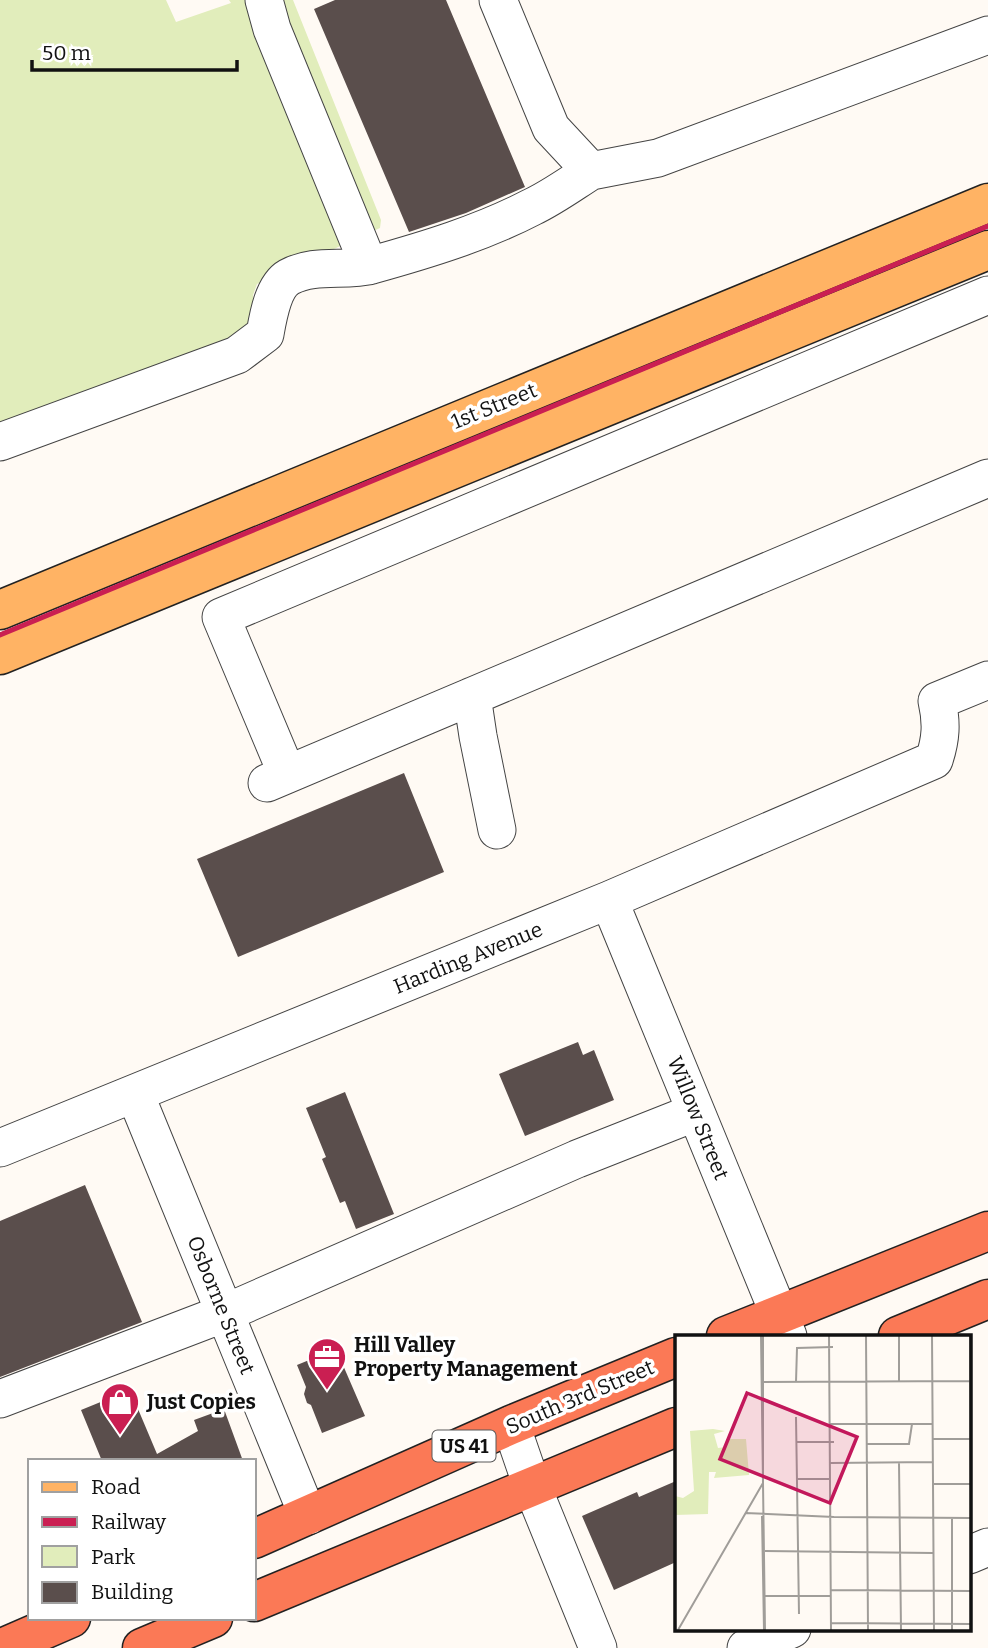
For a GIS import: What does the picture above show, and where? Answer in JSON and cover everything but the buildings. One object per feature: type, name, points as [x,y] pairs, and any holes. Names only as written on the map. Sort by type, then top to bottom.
[{"type":"highway","points":[[731,1335],[783,1325],[988,1231]]},
{"type":"highway","points":[[900,1335],[988,1299]]},
{"type":"highway","name":"South 3rd Street","points":[[256,1538],[511,1425],[675,1358]]},
{"type":"highway","points":[[256,1600],[675,1428]]},
{"type":"highway","points":[[2,1648],[66,1620]]},
{"type":"highway","points":[[142,1648],[208,1620]]},
{"type":"main road","name":"1st Street","points":[[0,610],[988,203]]},
{"type":"main road","name":"1st Street","points":[[0,655],[988,250]]},
{"type":"street","points":[[264,0],[272,29],[369,266]]},
{"type":"street","points":[[498,0],[551,128],[591,170]]},
{"type":"street","points":[[0,442],[237,355],[265,334],[272,302],[287,278],[313,268],[344,270],[369,266],[493,226],[535,206],[591,170],[658,158],[988,36]]},
{"type":"street","points":[[988,295],[220,617],[277,778],[988,478]]},
{"type":"street","name":"Harding Avenue","points":[[0,1149],[609,900],[934,760],[941,731],[937,701],[988,680]]},
{"type":"street","points":[[472,696],[497,830]]},
{"type":"street","name":"Willow Street","points":[[609,900],[783,1325]]},
{"type":"street","name":"Osborne Street","points":[[135,1094],[308,1516]]},
{"type":"street","points":[[0,1399],[225,1313],[577,1159],[696,1112]]},
{"type":"street","points":[[511,1425],[532,1486],[598,1648]]},
{"type":"street","points":[[970,1555],[988,1546]]},
{"type":"street","points":[[746,1648],[790,1630]]},
{"type":"green space","points":[[0,0],[166,0],[176,22],[231,3],[229,0],[293,0],[381,220],[380,228],[257,284],[253,295],[257,322],[241,333],[0,430]]},
{"type":"railway","points":[[0,635],[988,226]]},
{"type":"place","name":"Hill Valley Property Management","points":[[327,1391]]},
{"type":"place","name":"Just Copies","points":[[120,1436]]}]
